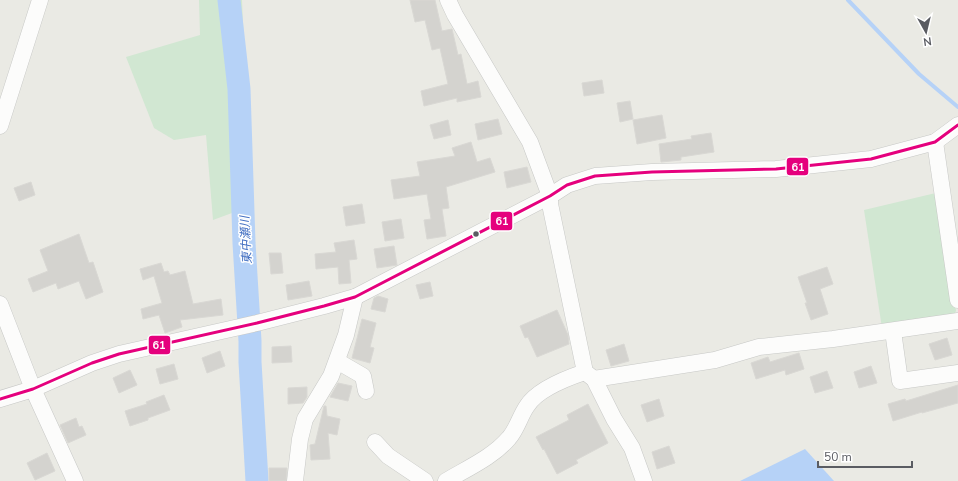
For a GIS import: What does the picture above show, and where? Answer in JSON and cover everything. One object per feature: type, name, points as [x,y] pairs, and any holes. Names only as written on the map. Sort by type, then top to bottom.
[{"type":"street","points":[[0,126],[40,0]]},
{"type":"street","points":[[448,0],[455,15],[530,142],[550,196],[550,204],[589,376],[632,448],[644,481]]},
{"type":"street","points":[[0,399],[33,389],[92,363],[118,354],[250,325],[355,297],[550,196],[567,185],[595,176],[652,172],[776,169],[871,159],[935,142],[958,126]]},
{"type":"street","points":[[935,142],[958,300]]},
{"type":"street","points":[[295,481],[300,439],[305,419],[331,376],[346,334],[355,297]]},
{"type":"street","points":[[0,304],[33,389],[75,481]]},
{"type":"street","points":[[446,481],[489,456],[510,438],[528,404],[540,393],[573,376],[589,376],[708,362],[759,347],[833,339],[958,321]]},
{"type":"street","points":[[893,331],[900,381],[958,373]]},
{"type":"street","points":[[337,361],[363,376],[366,391]]},
{"type":"street","points":[[375,442],[388,456],[425,481]]},
{"type":"green space","points":[[199,0],[242,0],[251,206],[213,220],[206,135],[174,140],[154,128],[126,57],[200,35]]},
{"type":"green space","points":[[940,192],[956,311],[952,318],[882,328],[864,210]]},
{"type":"water","points":[[805,449],[834,481],[740,481]]},
{"type":"building","points":[[410,0],[435,0],[442,31],[452,29],[458,55],[461,54],[467,84],[478,81],[481,97],[457,102],[457,98],[424,106],[421,91],[448,84],[440,48],[432,50],[425,20],[415,22]]},
{"type":"building","points":[[602,80],[604,93],[584,96],[582,83]]},
{"type":"building","points":[[630,101],[633,119],[620,122],[617,103]]},
{"type":"building","points":[[662,115],[666,138],[637,144],[633,120]]},
{"type":"building","points":[[498,119],[502,134],[478,140],[475,124]]},
{"type":"building","points":[[448,120],[451,135],[434,139],[430,125]]},
{"type":"building","points":[[711,133],[714,152],[681,157],[681,160],[661,162],[659,144],[692,139],[691,136]]},
{"type":"building","points":[[471,142],[477,162],[490,158],[495,172],[446,187],[449,208],[442,209],[446,236],[427,239],[424,220],[431,219],[427,194],[394,199],[391,180],[420,176],[417,162],[455,156],[452,148]]},
{"type":"building","points":[[527,167],[531,182],[507,188],[504,172]]},
{"type":"building","points":[[31,182],[35,195],[19,201],[14,188]]},
{"type":"building","points":[[362,204],[365,223],[346,226],[343,207]]},
{"type":"building","points":[[401,219],[404,238],[385,241],[382,222]]},
{"type":"building","points":[[79,234],[89,263],[93,262],[103,292],[86,299],[79,281],[58,289],[56,283],[33,292],[28,279],[48,271],[40,250]]},
{"type":"building","points":[[354,240],[357,259],[349,260],[351,283],[339,284],[338,267],[316,269],[315,254],[336,252],[334,243]]},
{"type":"building","points":[[394,246],[397,265],[377,268],[374,249]]},
{"type":"building","points":[[269,253],[281,253],[283,273],[271,274]]},
{"type":"building","points":[[161,263],[164,272],[168,271],[170,275],[185,271],[193,304],[221,299],[223,315],[180,320],[182,327],[165,333],[159,315],[143,319],[141,309],[162,303],[154,276],[143,280],[140,269]]},
{"type":"building","points":[[827,267],[833,284],[820,289],[828,314],[811,320],[798,277]]},
{"type":"building","points":[[309,281],[312,296],[288,300],[286,285]]},
{"type":"building","points":[[430,282],[433,296],[420,299],[416,285]]},
{"type":"building","points":[[378,296],[388,299],[385,312],[371,309],[374,298]]},
{"type":"building","points":[[557,310],[568,335],[569,344],[537,357],[528,337],[525,338],[520,326]]},
{"type":"building","points":[[362,319],[376,323],[370,347],[374,348],[370,363],[352,358]]},
{"type":"building","points":[[947,338],[952,355],[935,360],[929,344]]},
{"type":"building","points":[[624,344],[629,361],[611,366],[606,350]]},
{"type":"building","points":[[291,346],[292,362],[272,363],[272,347]]},
{"type":"building","points":[[220,351],[225,366],[207,373],[202,358]]},
{"type":"building","points":[[799,353],[804,369],[786,375],[785,370],[756,379],[751,363],[768,357],[770,362]]},
{"type":"building","points":[[174,364],[178,379],[160,384],[156,369]]},
{"type":"building","points":[[871,366],[877,383],[859,388],[854,372]]},
{"type":"building","points":[[130,370],[137,385],[119,393],[113,378]]},
{"type":"building","points":[[827,371],[833,388],[815,393],[810,377]]},
{"type":"building","points":[[338,383],[352,386],[348,401],[330,397]]},
{"type":"building","points":[[958,385],[958,403],[893,421],[888,404],[905,399],[906,401]]},
{"type":"building","points":[[307,387],[307,397],[303,403],[288,404],[288,388]]},
{"type":"building","points":[[164,395],[170,410],[130,426],[125,411],[147,404],[146,402]]},
{"type":"building","points":[[659,399],[664,416],[647,422],[641,405]]},
{"type":"building","points":[[588,404],[608,443],[576,460],[578,463],[557,474],[536,437],[569,420],[567,415]]},
{"type":"building","points":[[324,406],[326,406],[327,416],[340,419],[337,435],[328,433],[330,459],[311,460],[310,445],[315,444]]},
{"type":"building","points":[[76,418],[79,427],[82,426],[86,435],[68,443],[60,425]]},
{"type":"building","points":[[669,446],[675,463],[657,469],[652,452]]},
{"type":"building","points":[[47,453],[55,471],[35,480],[27,463]]},
{"type":"building","points":[[269,468],[287,468],[286,481],[269,481]]},
{"type":"waterway","name":"東中瀬川","points":[[229,0],[239,89],[244,243],[257,481]]},
{"type":"waterway","points":[[848,0],[919,74],[958,107]]},
{"type":"transit line","name":"61","points":[[0,399],[33,389],[92,363],[119,354],[257,323],[355,297],[550,196],[567,185],[595,176],[652,172],[776,169],[871,159],[935,142],[958,125]]}]
